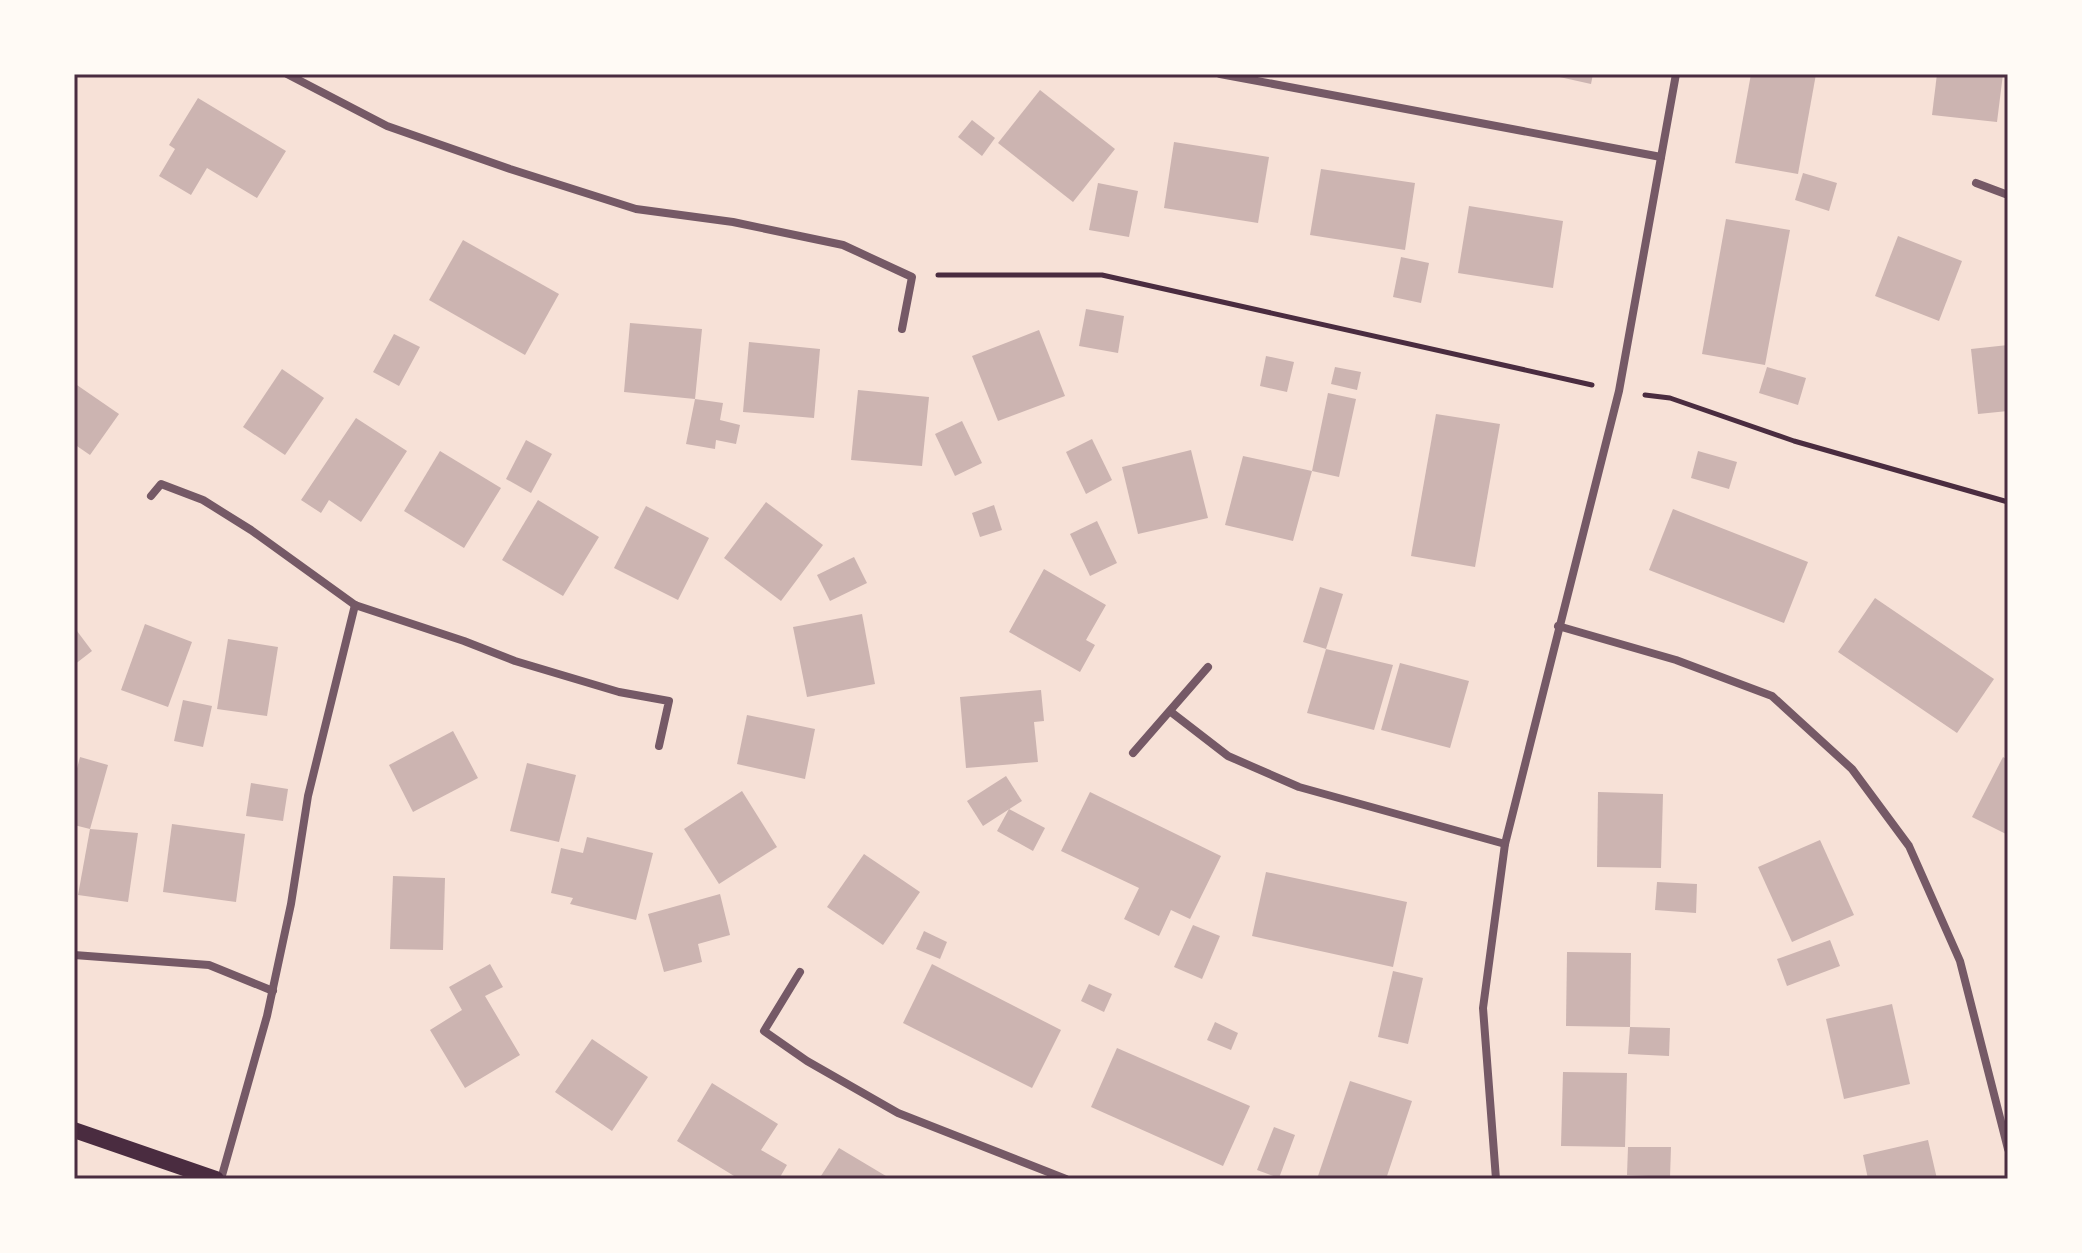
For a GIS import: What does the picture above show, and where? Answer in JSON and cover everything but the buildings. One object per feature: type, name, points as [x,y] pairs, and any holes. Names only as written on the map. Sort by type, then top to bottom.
[{"type":"main road","points":[[74,1130],[218,1179]]},
{"type":"street","points":[[287,74],[387,126],[636,209],[733,222],[843,245],[912,277],[902,329]]},
{"type":"street","points":[[1220,74],[1661,157]]},
{"type":"street","points":[[1496,1179],[1483,1008],[1505,844],[1619,391],[1676,74]]},
{"type":"street","points":[[1976,183],[2008,195]]},
{"type":"street","points":[[151,496],[161,484],[203,500],[251,530],[355,605],[515,661],[619,692],[669,701],[659,746]]},
{"type":"street","points":[[218,1179],[273,991],[308,796],[355,605]]},
{"type":"street","points":[[1558,626],[1676,660],[1772,696],[1852,769],[1909,846],[1960,961],[2008,1149]]},
{"type":"street","points":[[1133,753],[1208,667]]},
{"type":"street","points":[[1171,712],[1228,756],[1299,787],[1505,844]]},
{"type":"street","points":[[74,955],[209,965],[273,991]]},
{"type":"street","points":[[800,972],[764,1031],[807,1061],[898,1113],[1066,1179]]},
{"type":"path","points":[[912,277],[960,273],[1102,275],[1619,391],[1670,398],[1794,441],[2008,502]]}]
